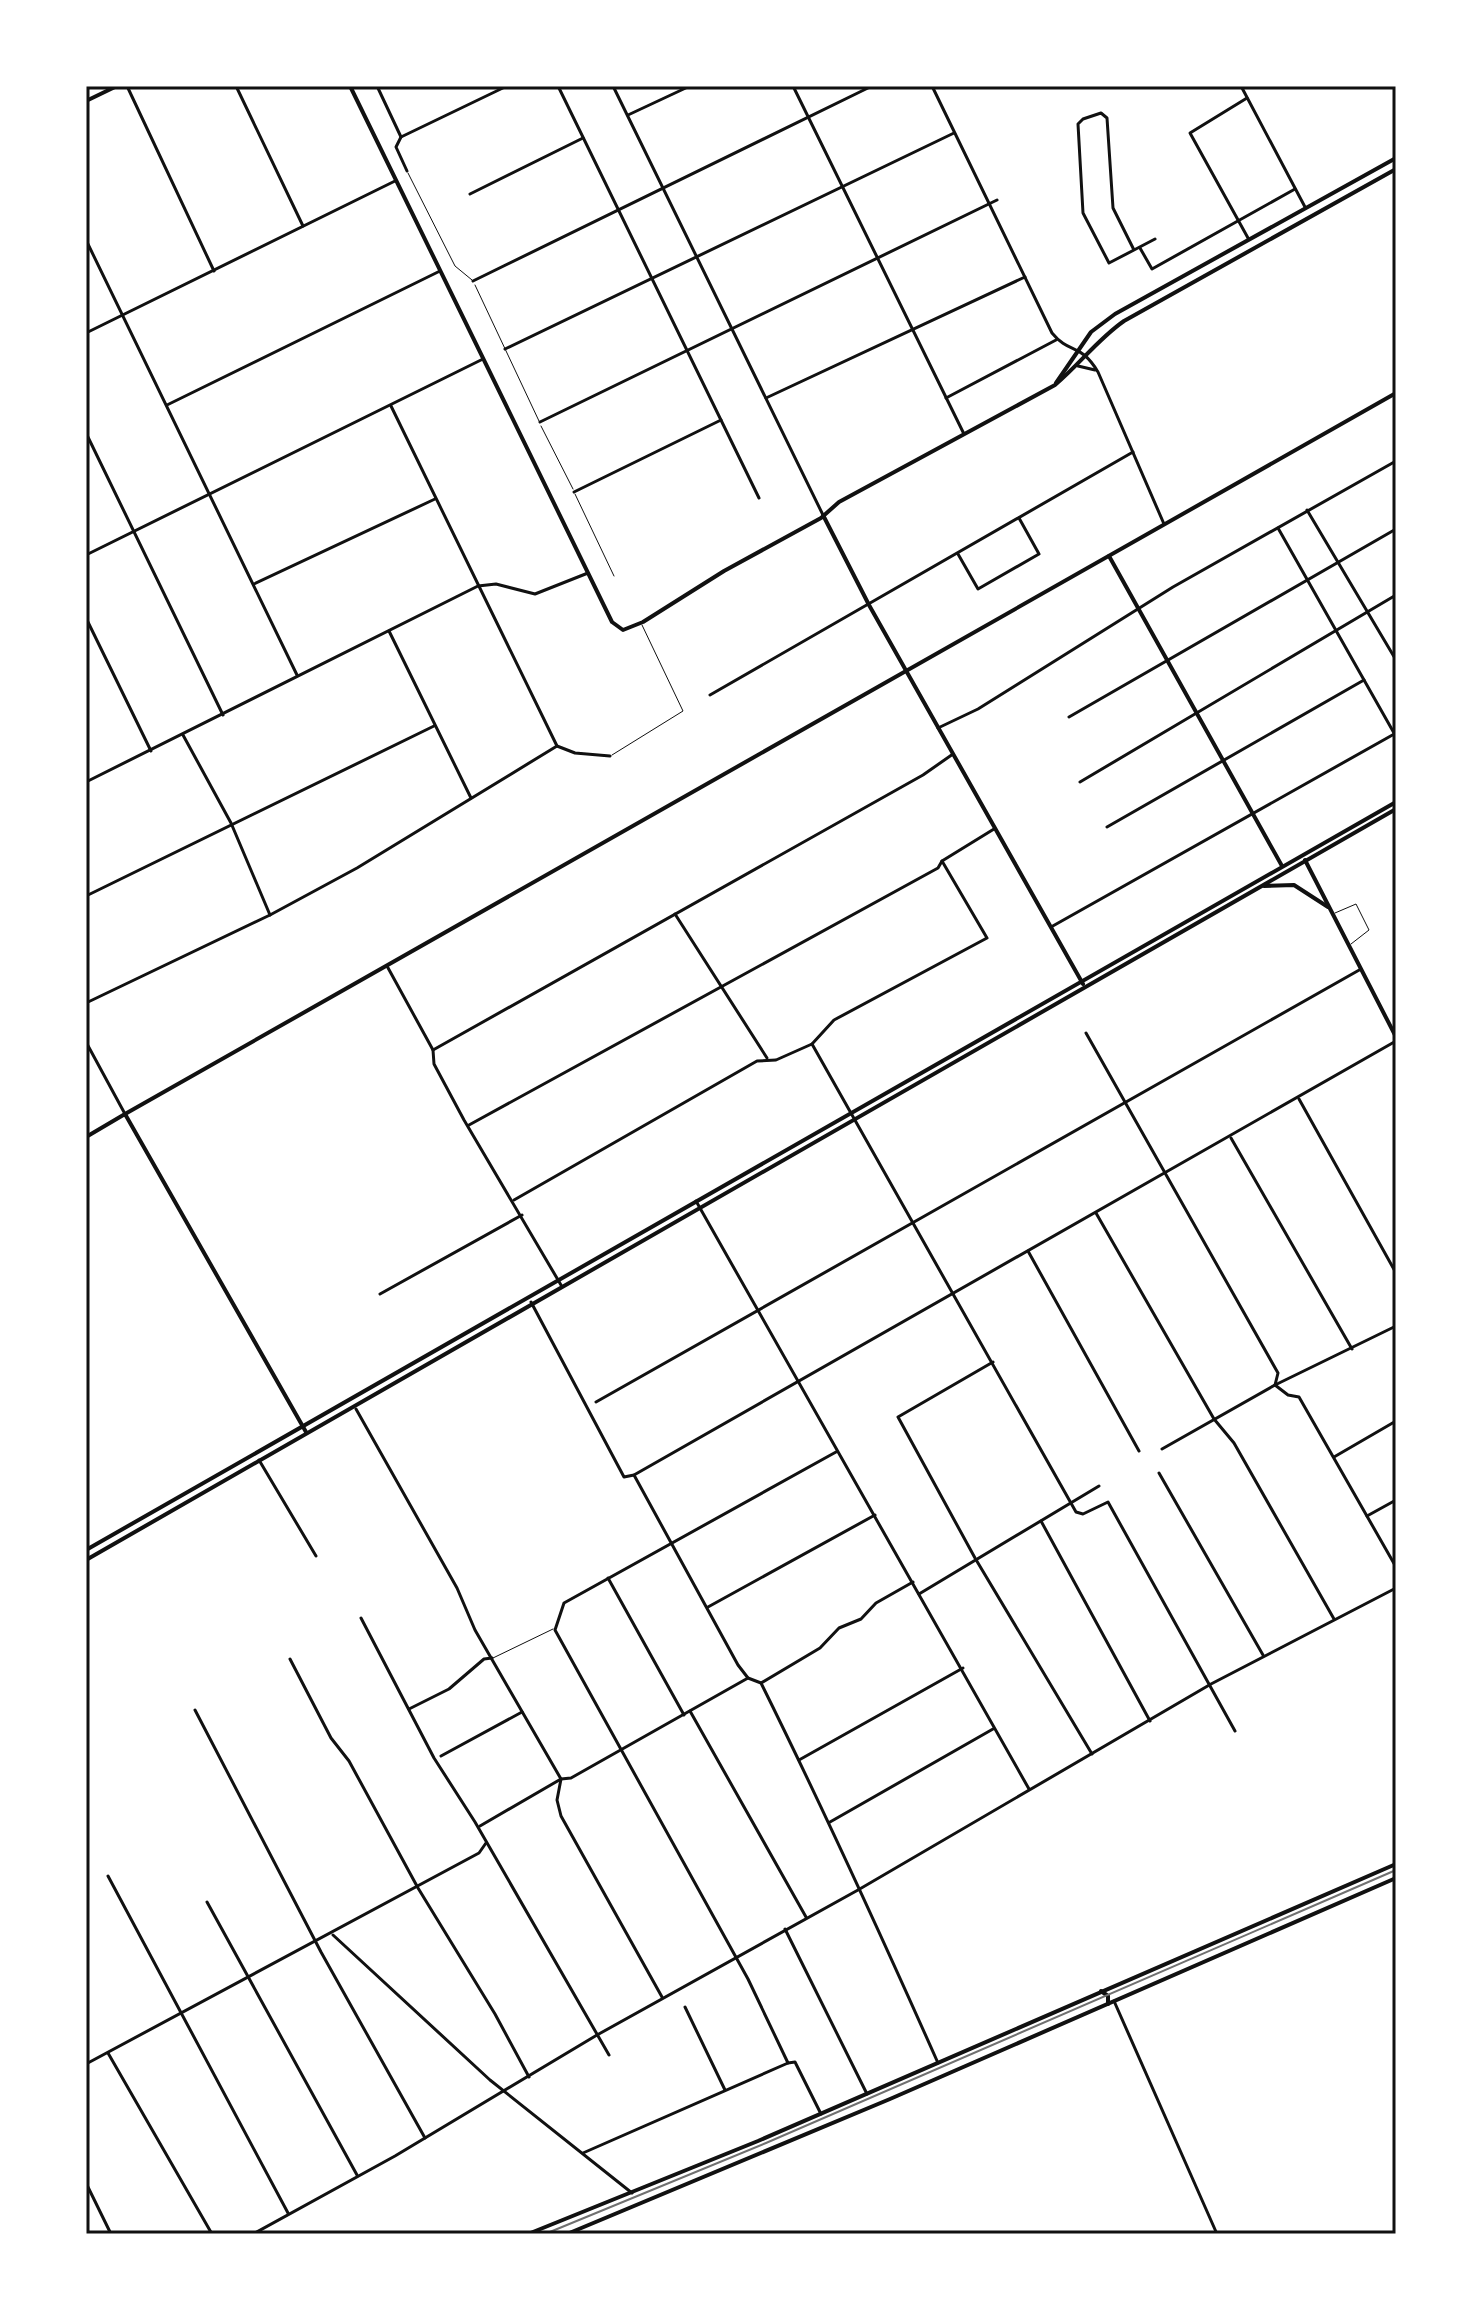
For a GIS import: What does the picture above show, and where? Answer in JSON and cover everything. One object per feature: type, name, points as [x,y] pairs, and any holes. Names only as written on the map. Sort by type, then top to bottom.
[{"type":"street","points":[[86,101],[117,86]]},
{"type":"street","points":[[127,86],[214,271]]},
{"type":"street","points":[[236,86],[303,226]]},
{"type":"street","points":[[350,86],[588,573],[616,627],[630,629],[823,515],[839,502],[1055,385],[1129,318],[1396,169]]},
{"type":"street","points":[[377,86],[401,137]]},
{"type":"street","points":[[407,171],[396,147],[401,137],[507,86]]},
{"type":"street","points":[[558,86],[759,498]]},
{"type":"street","points":[[613,86],[869,605],[1083,984]]},
{"type":"street","points":[[628,116],[690,86]]},
{"type":"street","points":[[793,86],[964,434]]},
{"type":"street","points":[[473,281],[872,86]]},
{"type":"street","points":[[932,86],[1057,339],[1069,348],[1087,354],[1098,372],[1164,524]]},
{"type":"street","points":[[1241,86],[1305,207]]},
{"type":"street","points":[[1247,98],[1190,133],[1248,238]]},
{"type":"street","points":[[1134,250],[1113,208],[1107,118],[1096,113],[1078,124],[1083,213],[1109,263],[1140,247],[1155,239]]},
{"type":"street","points":[[505,349],[954,133]]},
{"type":"street","points":[[470,194],[583,138]]},
{"type":"street","points":[[1055,385],[1091,332],[1124,309],[1396,158]]},
{"type":"street","points":[[86,333],[396,181]]},
{"type":"street","points":[[1140,247],[1152,269],[1295,189]]},
{"type":"street","points":[[540,422],[997,200]]},
{"type":"street","points":[[86,240],[298,676]]},
{"type":"street","points":[[167,405],[440,271]]},
{"type":"street","points":[[766,398],[1025,277]]},
{"type":"street","points":[[1124,309],[1129,318]]},
{"type":"street","points":[[946,398],[1057,339]]},
{"type":"street","points":[[86,555],[483,359]]},
{"type":"street","points":[[1078,366],[1091,367],[1098,372]]},
{"type":"street","points":[[86,1137],[1396,393]]},
{"type":"street","points":[[391,406],[557,746],[575,753],[610,756]]},
{"type":"street","points":[[574,492],[721,420]]},
{"type":"street","points":[[86,433],[223,715]]},
{"type":"street","points":[[710,695],[1133,452]]},
{"type":"street","points":[[938,728],[978,709],[1136,610],[1396,461]]},
{"type":"street","points":[[254,584],[435,499]]},
{"type":"street","points":[[1307,510],[1396,660]]},
{"type":"street","points":[[958,554],[978,589],[1039,554],[1019,518]]},
{"type":"street","points":[[1051,927],[1395,733],[1278,528]]},
{"type":"street","points":[[1069,717],[1396,529]]},
{"type":"street","points":[[1109,556],[1165,662],[1282,866]]},
{"type":"street","points":[[86,782],[478,586],[496,584],[535,594],[588,573]]},
{"type":"street","points":[[1080,782],[1396,595]]},
{"type":"street","points":[[86,618],[151,751]]},
{"type":"street","points":[[389,631],[471,798]]},
{"type":"street","points":[[1107,827],[1364,680]]},
{"type":"street","points":[[86,896],[434,726]]},
{"type":"street","points":[[183,735],[231,823],[270,915]]},
{"type":"street","points":[[86,1003],[270,915],[557,746]]},
{"type":"street","points":[[433,1050],[923,775],[953,754]]},
{"type":"street","points":[[86,1550],[1259,887],[1396,802]]},
{"type":"street","points":[[1083,984],[1282,866],[1304,858],[1396,809]]},
{"type":"street","points":[[469,1125],[938,868],[942,861],[995,829]]},
{"type":"street","points":[[531,1302],[624,1477],[634,1475],[1299,1099],[1396,1039],[1304,858]]},
{"type":"street","points":[[514,1200],[767,1058],[776,1060],[812,1044],[834,1020],[987,938],[942,861]]},
{"type":"street","points":[[1259,887],[1294,885],[1331,911]]},
{"type":"street","points":[[675,914],[767,1058]]},
{"type":"street","points":[[387,966],[433,1050],[434,1064],[559,1283]]},
{"type":"street","points":[[596,1402],[685,1355],[697,1344],[1361,969]]},
{"type":"street","points":[[1086,1033],[1278,1373],[1275,1385]]},
{"type":"street","points":[[86,1042],[124,1115],[306,1432]]},
{"type":"street","points":[[812,1044],[1076,1512],[1083,1514],[1108,1502],[1235,1731]]},
{"type":"street","points":[[1299,1099],[1396,1273]]},
{"type":"street","points":[[1231,1138],[1352,1349]]},
{"type":"street","points":[[698,1204],[796,1383],[963,1668],[993,1729],[1029,1789]]},
{"type":"street","points":[[1096,1213],[1214,1419],[1234,1443],[1334,1619]]},
{"type":"street","points":[[380,1294],[522,1215]]},
{"type":"street","points":[[1028,1251],[1139,1451]]},
{"type":"street","points":[[86,1560],[559,1283]]},
{"type":"street","points":[[1162,1449],[1275,1385],[1396,1326]]},
{"type":"street","points":[[993,1362],[898,1417],[975,1558],[1092,1754]]},
{"type":"street","points":[[1275,1385],[1288,1395],[1299,1397],[1396,1567]]},
{"type":"street","points":[[356,1409],[561,1779],[557,1800],[561,1816],[663,1998]]},
{"type":"street","points":[[1334,1457],[1396,1421]]},
{"type":"street","points":[[788,2063],[735,1955],[555,1630],[564,1603],[836,1452]]},
{"type":"street","points":[[259,1460],[316,1556]]},
{"type":"street","points":[[1159,1473],[1263,1655]]},
{"type":"street","points":[[634,1475],[748,1678],[761,1683],[830,1822],[938,2063]]},
{"type":"street","points":[[919,1594],[1099,1486]]},
{"type":"street","points":[[1367,1516],[1396,1500]]},
{"type":"street","points":[[708,1607],[875,1515]]},
{"type":"street","points":[[1041,1521],[1150,1721]]},
{"type":"street","points":[[608,1578],[684,1715]]},
{"type":"street","points":[[761,1683],[820,1648],[839,1628],[861,1619],[876,1603],[913,1582]]},
{"type":"street","points":[[253,2234],[425,2138],[735,1955],[858,1890],[1211,1684],[1396,1588]]},
{"type":"street","points":[[361,1618],[459,1802],[478,1828],[609,2055]]},
{"type":"street","points":[[409,1709],[449,1689],[484,1659],[492,1658]]},
{"type":"street","points":[[290,1659],[418,1888],[495,2014],[529,2077]]},
{"type":"street","points":[[799,1760],[963,1668]]},
{"type":"street","points":[[478,1828],[561,1779],[571,1778],[748,1678]]},
{"type":"street","points":[[195,1710],[317,1943],[425,2138]]},
{"type":"street","points":[[690,1711],[806,1917]]},
{"type":"street","points":[[441,1756],[522,1712]]},
{"type":"street","points":[[830,1822],[993,1729]]},
{"type":"street","points":[[86,2064],[333,1935],[479,1853],[486,1843]]},
{"type":"street","points":[[528,2234],[821,2114],[1396,1864]]},
{"type":"street","points":[[108,1876],[288,2213]]},
{"type":"street","points":[[567,2234],[1396,1878]]},
{"type":"street","points":[[1311,1901],[1317,1913]]},
{"type":"street","points":[[207,1902],[357,2175]]},
{"type":"street","points":[[785,1929],[867,2094]]},
{"type":"street","points":[[333,1935],[504,2092],[632,2193]]},
{"type":"street","points":[[1132,1979],[1132,1986],[1137,1991]]},
{"type":"street","points":[[1109,1988],[1111,2003]]},
{"type":"street","points":[[1101,1991],[1108,1996],[1217,2234]]},
{"type":"street","points":[[685,2007],[725,2090]]},
{"type":"street","points":[[108,2053],[212,2234]]},
{"type":"street","points":[[582,2153],[788,2063],[795,2062],[821,2114]]},
{"type":"street","points":[[86,2183],[111,2234]]},
{"type":"lane","points":[[407,171],[455,266],[473,281],[614,576]]},
{"type":"lane","points":[[610,756],[683,711],[641,623]]},
{"type":"lane","points":[[1331,911],[1356,904],[1369,930],[1349,946]]},
{"type":"lane","points":[[492,1658],[521,1642],[555,1630]]},
{"type":"tram line","points":[[545,2234],[766,2143],[1396,1870]]}]
